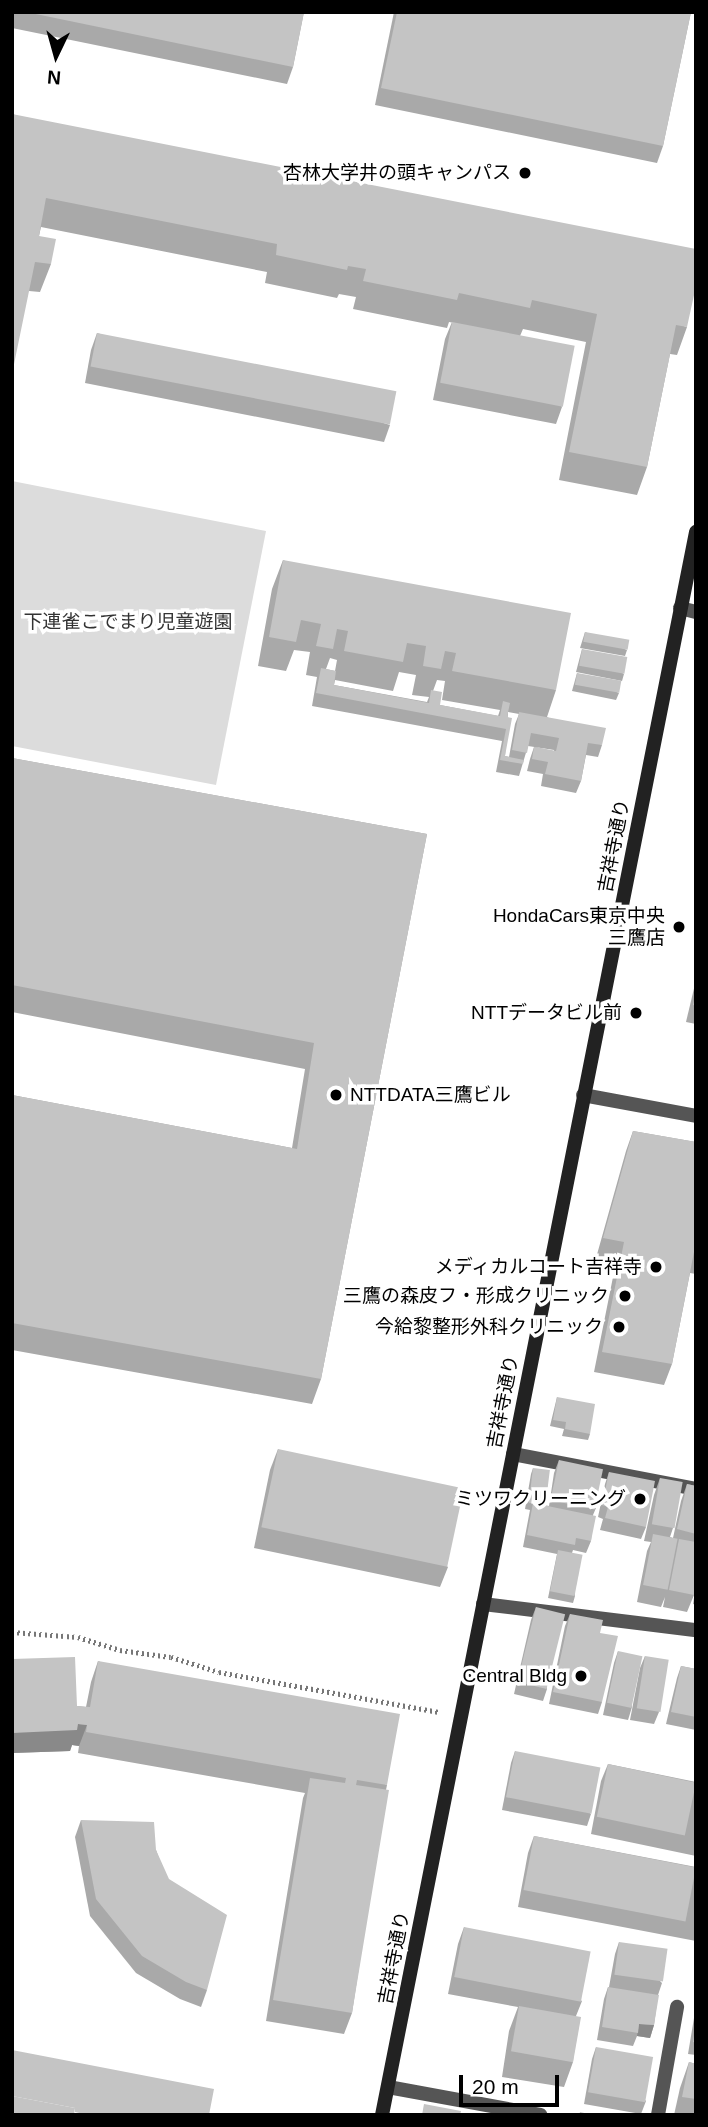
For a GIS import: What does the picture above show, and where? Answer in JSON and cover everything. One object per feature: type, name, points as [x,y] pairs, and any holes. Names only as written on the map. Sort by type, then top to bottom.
[{"type":"main road","name":"吉祥寺通り","points":[[382,2115],[696,532]]},
{"type":"street","points":[[680,608],[696,612]]},
{"type":"street","points":[[583,1095],[696,1116]]},
{"type":"street","points":[[513,1454],[696,1489]]},
{"type":"street","points":[[483,1604],[696,1630]]},
{"type":"street","points":[[657,2115],[677,2007]]},
{"type":"street","points":[[388,2087],[482,2109],[540,2115]]},
{"type":"path","points":[[12,1632],[78,1637],[120,1650],[171,1657],[219,1672],[461,1717]]},
{"type":"green space","name":"下連雀こでまり児童遊園","points":[[12,481],[266,531],[216,785],[12,746]]},
{"type":"building","points":[[26,12],[304,12],[293,67]]},
{"type":"building","points":[[397,12],[691,12],[663,146],[381,88]]},
{"type":"building","points":[[12,114],[696,249],[696,286],[687,327],[676,325],[647,467],[569,452],[597,314],[532,300],[530,308],[459,293],[457,300],[363,281],[366,269],[348,266],[347,270],[276,255],[277,244],[46,198],[39,236],[56,239],[51,264],[35,262],[12,374]]},
{"type":"building","points":[[452,322],[575,346],[563,407],[440,383]]},
{"type":"building","points":[[97,333],[396,391],[390,425],[91,366]]},
{"type":"building","points":[[283,560],[571,613],[556,690],[452,671],[456,653],[445,651],[441,669],[423,666],[426,646],[407,643],[403,662],[344,651],[348,631],[337,629],[333,649],[316,646],[321,624],[301,620],[296,642],[269,637]]},
{"type":"building","points":[[585,632],[629,640],[628,650],[583,642]]},
{"type":"building","points":[[582,649],[627,657],[624,674],[579,666]]},
{"type":"building","points":[[321,668],[336,671],[334,685],[429,703],[431,690],[442,692],[440,705],[500,716],[503,701],[510,703],[507,717],[512,718],[505,756],[524,760],[523,764],[500,760],[506,729],[316,693]]},
{"type":"building","points":[[577,673],[621,681],[619,693],[575,685]]},
{"type":"building","points":[[519,712],[606,728],[602,745],[588,743],[581,781],[545,774],[548,762],[532,759],[534,747],[556,751],[559,738],[531,733],[527,753],[512,750]]},
{"type":"building","name":"NTTDATA三鷹ビル","points":[[12,758],[427,834],[321,1379],[12,1323],[12,1095],[297,1149],[314,1043],[12,985]]},
{"type":"building","name":"メディカルコート吉祥寺","points":[[633,1131],[696,1142],[696,1252],[672,1364],[602,1352],[624,1242],[603,1238]]},
{"type":"building","points":[[557,1397],[595,1404],[590,1434],[565,1429],[566,1422],[553,1420]]},
{"type":"building","points":[[278,1449],[464,1489],[447,1567],[261,1527]]},
{"type":"building","points":[[559,1460],[603,1469],[594,1509],[550,1500]]},
{"type":"building","points":[[533,1468],[550,1470],[546,1505],[529,1503]]},
{"type":"building","points":[[609,1472],[655,1481],[646,1527],[605,1518],[608,1507],[602,1505]]},
{"type":"building","points":[[660,1478],[683,1482],[674,1528],[652,1524]]},
{"type":"building","points":[[687,1484],[696,1486],[696,1534],[677,1529]]},
{"type":"building","points":[[533,1503],[596,1516],[591,1541],[576,1538],[575,1545],[527,1535]]},
{"type":"building","points":[[653,1534],[678,1539],[668,1590],[643,1585]]},
{"type":"building","points":[[679,1539],[696,1542],[694,1595],[669,1590]]},
{"type":"building","points":[[558,1550],[583,1555],[575,1596],[550,1591]]},
{"type":"building","points":[[536,1607],[565,1614],[546,1689],[517,1682]]},
{"type":"building","name":"Central Bldg","points":[[570,1614],[603,1620],[600,1633],[618,1636],[602,1702],[553,1692]]},
{"type":"building","points":[[618,1651],[642,1656],[631,1708],[607,1703]]},
{"type":"building","points":[[645,1656],[669,1660],[660,1712],[637,1708]]},
{"type":"building","points":[[75,1657],[77,1706],[90,1707],[98,1661],[400,1714],[387,1785],[357,1780],[356,1785],[389,1790],[352,2013],[273,2000],[310,1778],[345,1783],[346,1778],[86,1732],[87,1725],[78,1724],[77,1730],[12,1733],[12,1659]]},
{"type":"building","points":[[681,1666],[696,1669],[696,1717],[671,1712]]},
{"type":"building","points":[[515,1751],[600,1768],[591,1814],[506,1797]]},
{"type":"building","points":[[608,1764],[696,1783],[685,1836],[597,1817]]},
{"type":"building","points":[[81,1820],[154,1822],[156,1850],[169,1879],[227,1915],[207,1990],[186,1982],[142,1956],[96,1899]]},
{"type":"building","points":[[534,1836],[696,1867],[685,1921],[524,1890]]},
{"type":"building","points":[[464,1927],[591,1952],[581,2002],[454,1977]]},
{"type":"building","points":[[619,1942],[668,1949],[663,1981],[614,1975]]},
{"type":"building","points":[[608,1987],[659,1995],[654,2025],[639,2024],[638,2033],[602,2027]]},
{"type":"building","points":[[519,2006],[581,2017],[573,2062],[511,2051]]},
{"type":"building","points":[[696,2022],[696,2043],[693,2042]]},
{"type":"building","points":[[596,2047],[653,2057],[645,2102],[588,2092]]},
{"type":"building","points":[[12,2050],[214,2089],[209,2115],[88,2115],[75,2112],[75,2108],[12,2096]]},
{"type":"building","points":[[689,2062],[696,2064],[696,2099],[682,2097]]},
{"type":"building","points":[[12,2096],[75,2108],[74,2115],[12,2115]]},
{"type":"building","points":[[424,2104],[461,2111],[460,2115],[422,2115]]},
{"type":"place","name":"杏林大学井の頭キャンパス","points":[[525,173]]},
{"type":"place","name":"HondaCars東京中央 三鷹店","points":[[679,927]]},
{"type":"place","name":"NTTデータビル前","points":[[636,1013]]},
{"type":"place","name":"NTTDATA三鷹ビル","points":[[336,1095]]},
{"type":"place","name":"メディカルコート吉祥寺","points":[[656,1267]]},
{"type":"place","name":"三鷹の森皮フ・形成クリニック","points":[[625,1296]]},
{"type":"place","name":"今給黎整形外科クリニック","points":[[619,1327]]},
{"type":"place","name":"ミツワクリーニング","points":[[640,1499]]},
{"type":"place","name":"Central Bldg","points":[[581,1676]]}]
